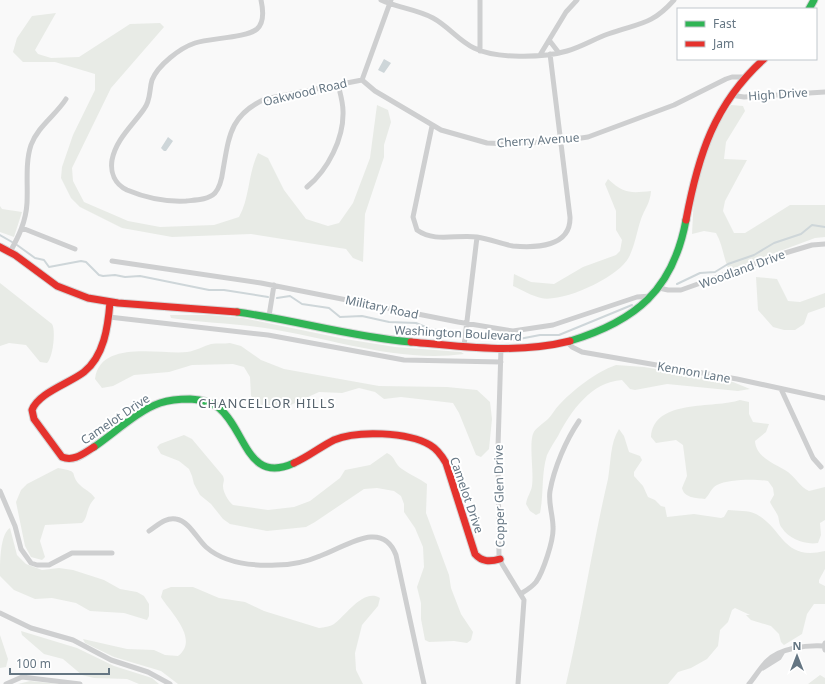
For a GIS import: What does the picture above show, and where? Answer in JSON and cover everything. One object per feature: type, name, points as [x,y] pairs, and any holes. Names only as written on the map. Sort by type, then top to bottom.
[{"type":"street","name":"Oakwood Road","points":[[261,0],[262,18],[257,28],[248,33],[208,40],[187,46],[171,58],[154,76],[148,104],[123,136],[112,160],[112,173],[118,183],[130,191],[158,200],[188,201],[210,196],[215,192],[221,181],[232,127],[245,110],[265,100],[362,80],[390,2]]},
{"type":"street","points":[[381,0],[418,11],[435,19],[465,43],[480,51],[498,56],[550,54],[576,48],[609,33],[644,24],[661,14],[674,0]]},
{"type":"street","points":[[480,0],[480,51]]},
{"type":"street","points":[[540,55],[566,12],[577,0]]},
{"type":"street","points":[[549,40],[559,53]]},
{"type":"street","points":[[432,126],[414,212],[415,226],[421,233],[434,237],[477,237],[507,244],[524,246],[554,243],[564,237],[568,233],[570,223],[550,54]]},
{"type":"street","name":"Washington Boulevard","points":[[0,247],[10,252],[63,289],[89,299],[110,302],[219,310],[269,316],[379,339],[501,348],[541,347],[566,342],[622,320],[652,296],[659,288],[674,263],[681,244],[694,181],[705,143],[718,114],[742,78],[763,60]]},
{"type":"street","name":"Cherry Avenue","points":[[362,80],[375,91],[432,126],[455,135],[487,143],[511,144],[561,141],[578,139],[597,134],[683,102],[726,79],[732,77],[742,78]]},
{"type":"street","points":[[307,187],[321,172],[334,151],[340,135],[343,111],[338,84]]},
{"type":"street","name":"High Drive","points":[[730,95],[744,97],[825,92]]},
{"type":"street","points":[[10,252],[22,228],[26,214],[28,161],[32,143],[42,126],[66,99]]},
{"type":"street","points":[[22,228],[75,249]]},
{"type":"street","points":[[464,346],[477,237]]},
{"type":"street","name":"Woodland Drive","points":[[659,288],[681,290],[785,253],[812,245],[825,244]]},
{"type":"street","name":"Military Road","points":[[112,261],[274,285],[507,331],[531,330],[558,323],[637,297],[652,296]]},
{"type":"street","points":[[269,316],[274,285]]},
{"type":"street","name":"Camelot Drive","points":[[110,302],[105,341],[89,368],[40,400],[33,407],[32,414],[34,419],[62,457],[71,459],[76,458],[158,404],[188,399],[207,401],[220,408],[230,419],[256,461],[260,465],[273,469],[288,465],[334,441],[351,436],[371,434],[421,441],[438,451],[446,463],[475,554],[481,560],[486,562],[500,559]]},
{"type":"street","points":[[109,317],[268,335],[404,360],[501,362]]},
{"type":"street","name":"Kennon Lane","points":[[566,342],[572,348],[582,352],[737,379],[825,398]]},
{"type":"street","name":"Copper Glen Drive","points":[[501,348],[498,446],[500,559],[522,593]]},
{"type":"street","points":[[781,389],[811,453],[822,467]]},
{"type":"street","points":[[518,684],[525,604],[522,593],[533,586],[538,579],[550,544],[553,531],[549,499],[550,487],[564,447],[579,421]]},
{"type":"street","points":[[0,491],[15,526],[21,549],[31,563],[37,565],[49,565],[72,553],[112,554]]},
{"type":"street","points":[[149,531],[166,520],[176,519],[182,521],[207,548],[219,556],[236,561],[261,565],[286,565],[308,560],[365,537],[375,537],[386,541],[393,549],[396,556],[424,684]]},
{"type":"street","points":[[0,613],[31,628],[73,640],[111,660],[148,672],[170,684]]},
{"type":"street","points":[[749,684],[770,658],[799,648],[825,646]]},
{"type":"street","points":[[6,684],[26,677],[80,684]]},
{"type":"shaded area","points":[[56,13],[35,50],[38,54],[51,58],[79,57],[130,24],[160,23],[164,27],[111,88],[72,168],[73,181],[84,202],[128,221],[160,227],[214,225],[239,217],[243,209],[252,169],[258,153],[268,158],[284,190],[306,219],[328,226],[339,223],[353,203],[370,158],[377,105],[388,110],[391,122],[384,145],[384,157],[365,214],[363,262],[353,258],[346,249],[251,234],[172,237],[122,228],[80,207],[71,198],[61,178],[62,167],[73,135],[95,90],[95,74],[55,62],[23,62],[13,52],[17,38],[32,16]]},
{"type":"shaded area","points":[[384,59],[391,63],[384,73],[378,70]]},
{"type":"shaded area","points":[[731,105],[743,106],[745,111],[726,142],[724,159],[747,160],[725,201],[723,211],[734,233],[745,233],[790,205],[825,205],[825,237],[815,238],[729,270],[716,233],[704,231],[692,234],[694,196],[707,141]]},
{"type":"shaded area","points":[[168,137],[173,141],[166,151],[164,151],[161,148]]},
{"type":"shaded area","points":[[608,179],[623,190],[633,192],[651,191],[650,199],[641,219],[631,252],[623,265],[614,273],[590,287],[563,297],[541,298],[513,286],[514,274],[531,282],[554,284],[583,267],[616,255],[620,251],[622,240],[616,230],[616,211],[605,184]]},
{"type":"shaded area","points":[[0,206],[2,209],[22,212],[14,237],[0,232]]},
{"type":"shaded area","points":[[756,277],[777,279],[788,301],[800,302],[825,293],[825,307],[808,313],[804,324],[795,330],[784,330],[773,327],[758,310]]},
{"type":"shaded area","points":[[0,283],[52,324],[54,332],[53,344],[51,356],[47,363],[40,362],[26,345],[9,343],[0,346]]},
{"type":"shaded area","points":[[170,315],[209,315],[243,318],[345,339],[395,347],[461,352],[464,354],[439,356],[389,352],[290,332],[242,325],[183,320],[171,318]]},
{"type":"shaded area","points":[[230,343],[241,346],[261,360],[284,369],[379,386],[447,387],[477,390],[490,402],[492,419],[489,449],[481,457],[476,455],[459,413],[453,403],[401,397],[384,399],[375,392],[359,388],[342,393],[319,392],[282,409],[270,410],[251,396],[250,377],[244,367],[233,364],[192,365],[169,372],[134,375],[113,386],[102,388],[95,379],[99,366],[108,358],[119,354],[148,351],[187,352],[211,344]]},
{"type":"shaded area","points":[[616,365],[644,367],[733,382],[750,389],[738,391],[667,384],[635,390],[630,389],[622,380],[601,386],[583,399],[563,426],[547,455],[544,469],[540,513],[536,515],[530,511],[526,504],[532,486],[531,445],[534,432],[548,419],[565,399],[578,388],[601,372]]},
{"type":"shaded area","points":[[740,400],[749,402],[749,414],[753,422],[769,424],[766,432],[755,441],[759,452],[767,460],[788,472],[809,491],[825,487],[825,520],[820,523],[821,535],[818,543],[803,542],[793,538],[785,532],[780,525],[778,516],[770,502],[774,495],[773,488],[768,481],[749,480],[722,483],[715,486],[705,499],[688,496],[682,488],[687,476],[683,445],[676,440],[656,443],[651,437],[655,425],[663,416],[674,411],[687,407],[729,403]]},
{"type":"shaded area","points":[[619,429],[624,436],[629,452],[640,456],[642,460],[634,472],[634,476],[643,486],[648,497],[665,507],[667,517],[694,514],[721,518],[724,517],[728,510],[750,512],[765,520],[792,548],[800,552],[811,553],[825,551],[825,569],[819,583],[825,586],[825,604],[814,604],[807,614],[802,634],[784,645],[781,642],[779,634],[771,626],[751,620],[746,615],[750,615],[735,608],[732,610],[728,622],[720,630],[718,646],[707,659],[691,668],[678,672],[668,684],[566,684],[608,479],[612,446]]},
{"type":"shaded area","points":[[184,435],[192,439],[223,476],[224,491],[233,505],[268,510],[294,507],[310,501],[340,478],[345,470],[370,465],[387,453],[390,454],[400,467],[427,484],[426,513],[449,575],[451,588],[461,614],[473,632],[471,640],[467,643],[454,641],[429,642],[425,640],[421,619],[421,603],[417,587],[424,567],[423,547],[415,528],[404,512],[404,504],[401,496],[394,491],[377,488],[364,489],[306,527],[267,531],[230,524],[223,519],[211,504],[200,495],[194,484],[189,469],[179,461],[161,454],[157,447],[160,444]]},
{"type":"shaded area","points":[[58,468],[72,472],[80,485],[95,498],[90,505],[86,518],[82,523],[45,525],[40,541],[45,557],[42,560],[31,557],[25,546],[16,502],[21,490],[27,484]]},
{"type":"shaded area","points":[[10,528],[17,555],[26,564],[42,570],[59,568],[73,570],[104,580],[120,589],[137,592],[144,596],[149,604],[149,616],[147,620],[124,613],[90,611],[76,603],[52,598],[35,599],[14,590],[0,576],[2,542],[4,536]]},
{"type":"shaded area","points":[[171,587],[193,587],[219,598],[245,602],[264,611],[319,628],[334,624],[355,604],[367,597],[374,596],[380,598],[378,606],[362,625],[355,653],[356,670],[363,684],[178,684],[161,671],[114,657],[85,643],[83,639],[127,649],[154,650],[165,655],[178,656],[184,649],[186,642],[185,634],[161,597],[163,590]]},
{"type":"shaded area","points":[[21,631],[77,648],[114,666],[152,678],[159,684],[139,684],[127,679],[94,678],[82,675],[63,659],[44,654],[22,635]]},
{"type":"shaded area","points":[[0,635],[8,659],[6,667],[0,668]]},
{"type":"shaded area","points":[[820,675],[825,678],[825,684],[808,684]]},
{"type":"shaded area","points":[[30,681],[59,684],[18,684]]},
{"type":"waterway","points":[[677,284],[700,273],[715,272],[728,264],[754,255],[774,243],[801,234],[812,225],[825,227]]},
{"type":"waterway","points":[[0,235],[12,242]]},
{"type":"waterway","points":[[17,245],[35,258],[44,260],[49,267],[81,261],[86,262],[99,275],[103,276],[140,276],[209,290],[224,290],[268,297]]},
{"type":"waterway","points":[[277,298],[290,296],[302,304],[329,308],[340,317],[362,316],[389,322],[416,323],[430,329],[461,333]]},
{"type":"waterway","points":[[469,334],[514,340],[540,335],[559,335],[632,305]]},
{"type":"traffic: fast","points":[[810,8],[814,0]]},
{"type":"traffic: fast","points":[[570,341],[614,324],[648,299],[661,284],[672,266],[680,244],[686,220]]},
{"type":"traffic: fast","points":[[237,312],[389,340],[411,342]]},
{"type":"traffic: fast","points":[[94,447],[152,406],[167,401],[190,399],[209,402],[219,408],[236,429],[249,452],[257,461],[266,467],[278,468],[294,463]]},
{"type":"traffic: jam","points":[[686,220],[696,174],[711,132],[732,94],[763,60]]},
{"type":"traffic: jam","points":[[0,247],[15,255],[57,286],[88,298],[118,303],[237,312]]},
{"type":"traffic: jam","points":[[94,447],[75,458],[62,457],[34,419],[32,410],[35,404],[47,393],[78,376],[91,365],[96,358],[104,340],[110,302]]},
{"type":"traffic: jam","points":[[411,342],[471,347],[511,348],[550,345],[570,341]]},
{"type":"traffic: jam","points":[[294,463],[334,440],[356,435],[396,435],[409,437],[430,445],[439,453],[446,463],[475,554],[480,559],[486,561],[500,559]]},
{"type":"district","name":"CHANCELLOR HILLS","points":[[267,403]]}]
